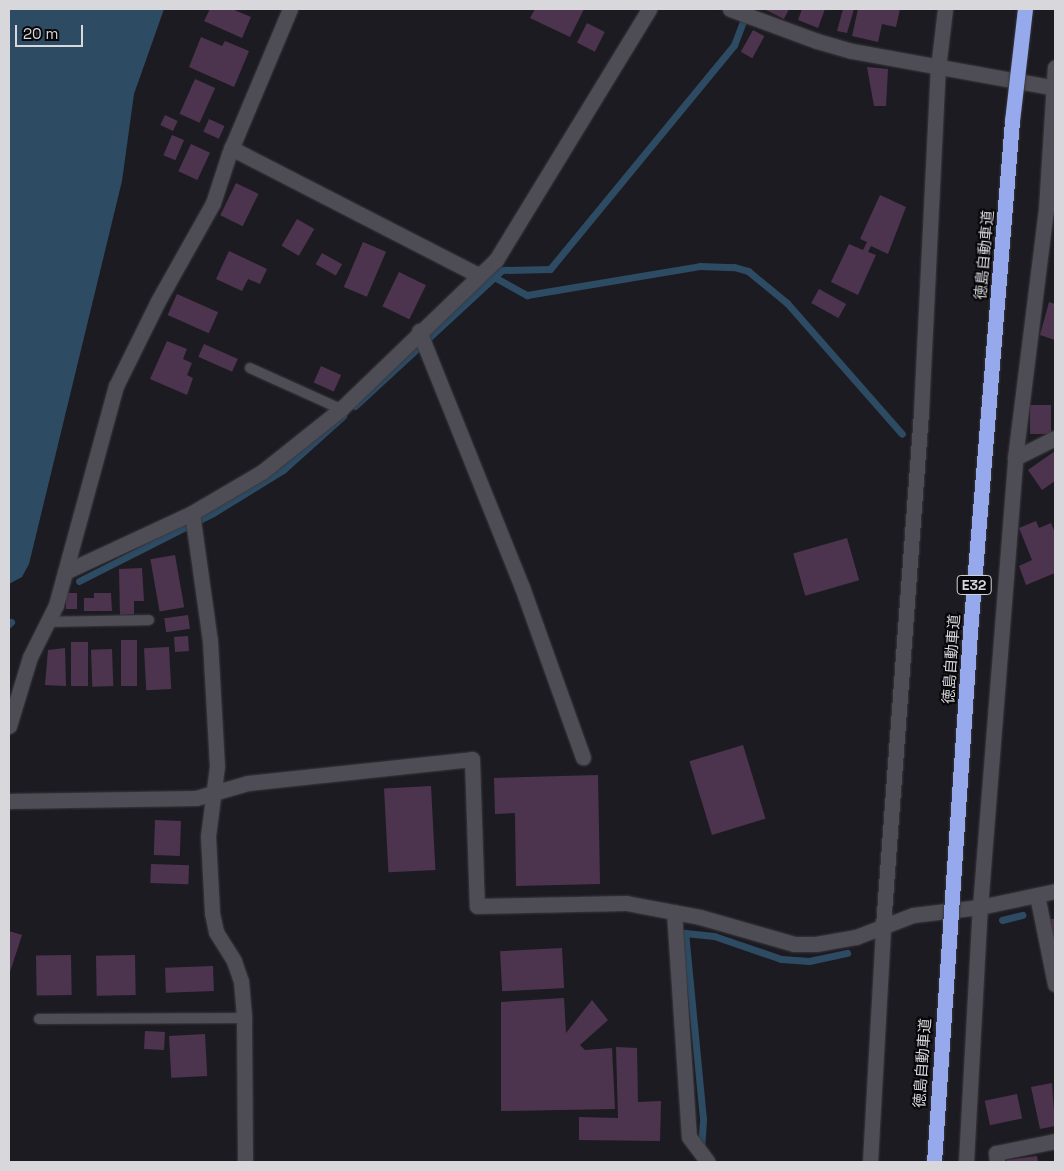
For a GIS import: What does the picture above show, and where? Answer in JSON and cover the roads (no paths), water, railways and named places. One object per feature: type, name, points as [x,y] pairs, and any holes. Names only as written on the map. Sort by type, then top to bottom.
[{"type":"highway","name":"徳島自動車道","points":[[934,1162],[971,623],[1012,121],[1025,9]]},
{"type":"street","points":[[9,726],[30,656],[47,622],[65,572],[116,386],[158,302],[213,203],[231,148],[290,9]]},
{"type":"street","points":[[65,572],[194,521],[262,472],[341,410],[422,339],[478,275],[496,260],[511,239],[649,9]]},
{"type":"street","points":[[870,1162],[883,926],[921,412],[938,68],[945,9]]},
{"type":"street","points":[[737,11],[817,42],[938,68],[1054,88]]},
{"type":"street","points":[[966,1162],[980,907],[1015,458],[1046,209],[1055,67]]},
{"type":"street","points":[[231,148],[478,275]]},
{"type":"street","points":[[422,339],[522,587],[583,757]]},
{"type":"street","points":[[1015,458],[1055,438]]},
{"type":"street","points":[[194,521],[210,641],[217,766],[208,836],[212,913],[216,932],[234,961],[241,980],[244,1018],[245,1162]]},
{"type":"street","points":[[9,801],[196,798],[248,783],[472,759],[477,906],[626,903],[674,912],[794,944],[816,944],[856,936],[913,915],[980,907],[1055,891]]},
{"type":"street","points":[[1037,894],[1055,984]]},
{"type":"street","points":[[674,912],[689,1137],[704,1157]]},
{"type":"street","points":[[997,1162],[996,1153],[1055,1141]]},
{"type":"lane","points":[[250,368],[341,410]]},
{"type":"lane","points":[[47,622],[149,620]]},
{"type":"lane","points":[[39,1019],[244,1018]]},
{"type":"water","points":[[9,9],[164,9],[134,94],[122,181],[29,564],[22,577],[9,584]]},
{"type":"waterway","points":[[355,406],[502,270],[550,269],[734,45],[746,14]]},
{"type":"waterway","points":[[494,277],[527,295],[700,266],[734,267],[748,271],[787,303],[902,434]]},
{"type":"waterway","points":[[79,581],[213,513],[283,470],[343,416]]},
{"type":"waterway","points":[[1002,920],[1022,915]]},
{"type":"waterway","points":[[701,1149],[703,1119],[685,933],[714,936],[781,959],[809,961],[847,953]]}]
